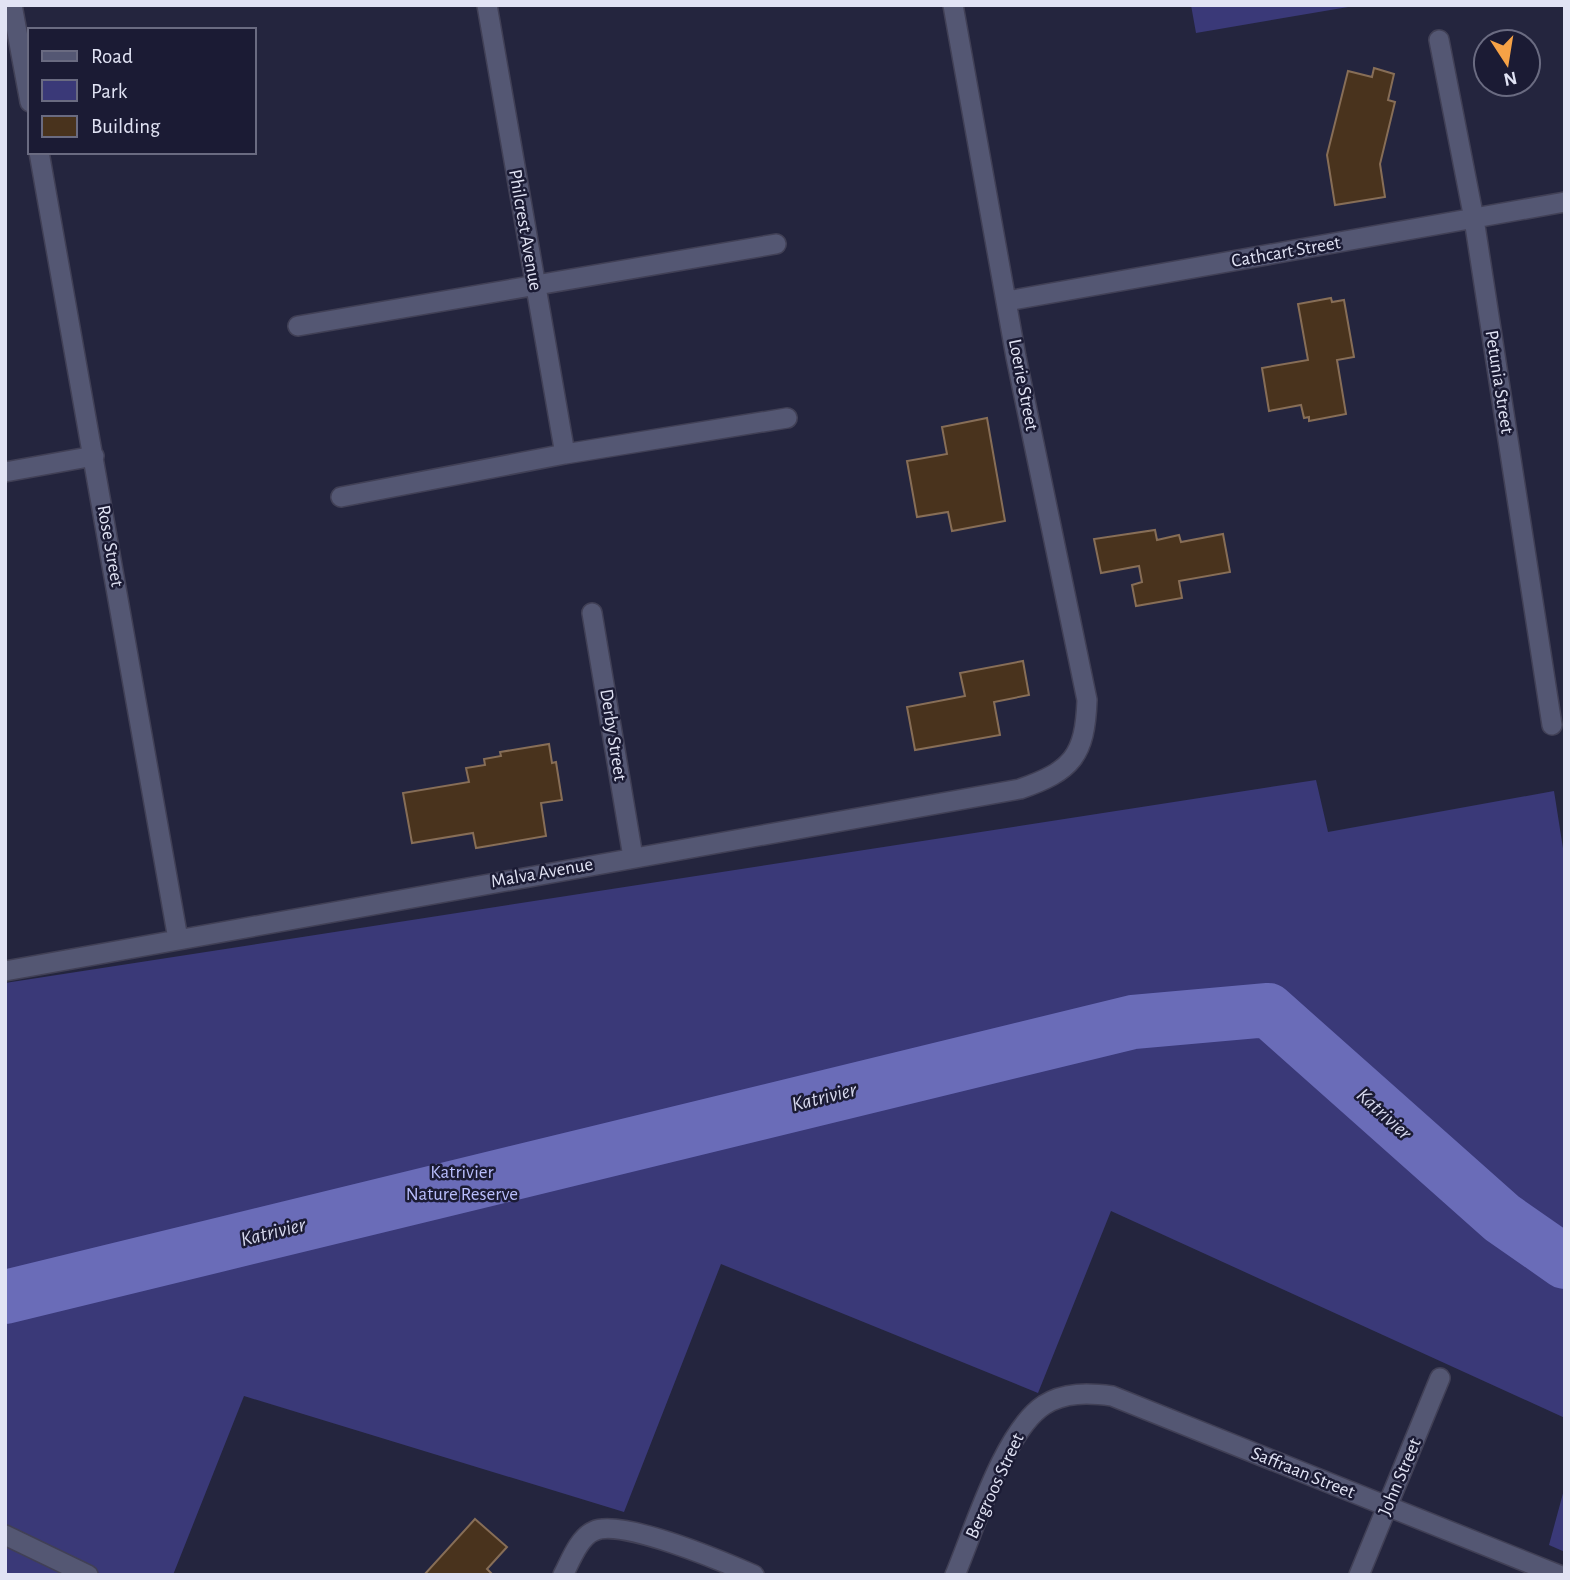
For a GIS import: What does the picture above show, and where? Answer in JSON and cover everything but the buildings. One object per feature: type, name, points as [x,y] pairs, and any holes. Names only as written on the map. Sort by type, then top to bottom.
[{"type":"street","points":[[12,5],[28,91]]},
{"type":"street","name":"Philcrest Avenue","points":[[487,5],[565,454]]},
{"type":"street","name":"Loerie Street","points":[[953,5],[1007,301],[1087,700],[1086,726],[1073,762]]},
{"type":"street","name":"Petunia Street","points":[[1439,40],[1474,219],[1552,725]]},
{"type":"street","name":"Rose Street","points":[[39,154],[178,939]]},
{"type":"street","name":"Cathcart Street","points":[[1007,301],[1565,202]]},
{"type":"street","points":[[298,326],[776,244]]},
{"type":"street","points":[[341,497],[565,454],[787,418]]},
{"type":"street","points":[[5,472],[94,456]]},
{"type":"street","name":"Derby Street","points":[[593,613],[633,857]]},
{"type":"street","name":"Malva Avenue","points":[[5,971],[1020,789],[1050,778],[1073,762]]},
{"type":"street","name":"John Street","points":[[1359,1575],[1440,1378]]},
{"type":"street","name":"Saffraan Street","points":[[1045,1404],[1068,1395],[1112,1396],[1559,1575]]},
{"type":"street","name":"Bergroos Street","points":[[955,1575],[1006,1451],[1026,1421],[1045,1404]]},
{"type":"street","points":[[563,1575],[583,1540],[594,1531],[614,1528],[647,1535],[754,1575]]},
{"type":"street","points":[[5,1535],[88,1575]]},
{"type":"green space","points":[[1191,5],[1360,5],[1196,33]]},
{"type":"green space","name":"Katrivier Nature Reserve","points":[[1316,780],[1328,832],[1554,791],[1565,861],[1565,1418],[1111,1211],[1038,1393],[721,1264],[624,1512],[244,1396],[173,1575],[5,1573],[5,983]]},
{"type":"green space","points":[[1565,1486],[1565,1552],[1549,1545]]},
{"type":"waterway","name":"Katrivier","points":[[5,1297],[1133,1022],[1268,1010],[1502,1218],[1565,1262]]}]
